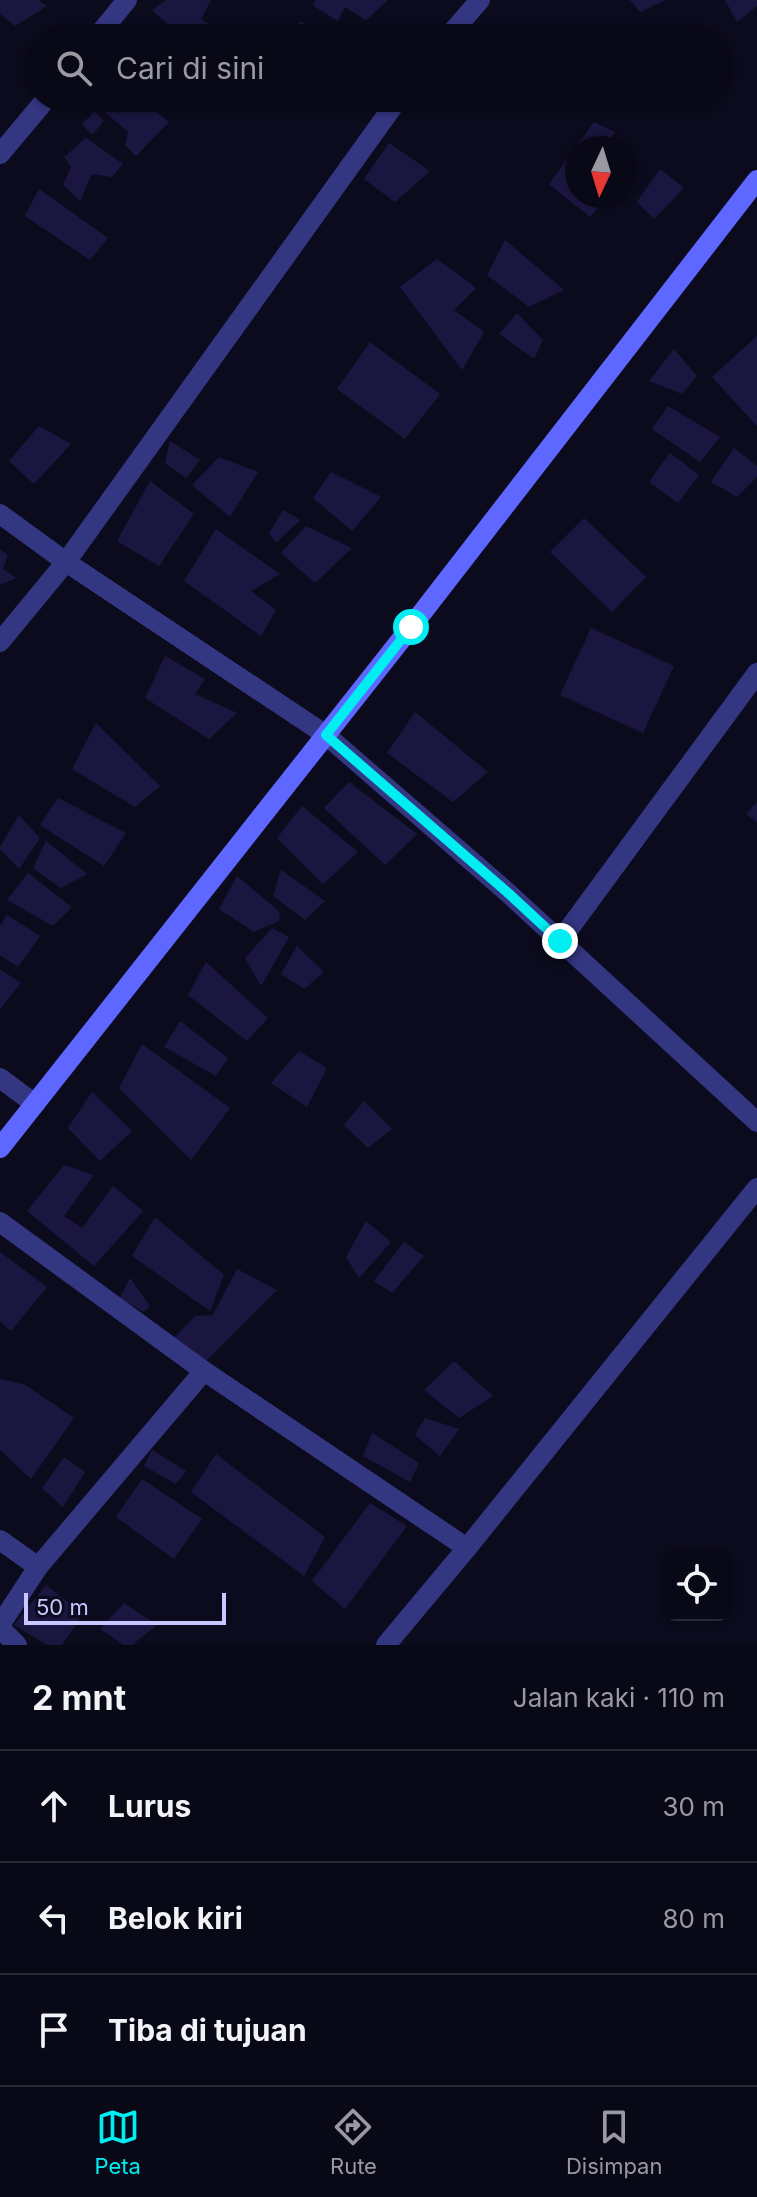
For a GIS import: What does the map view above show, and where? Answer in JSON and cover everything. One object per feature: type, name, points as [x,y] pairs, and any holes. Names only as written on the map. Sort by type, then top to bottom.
[{"type":"main road","points":[[0,1148],[757,180]]},
{"type":"street","points":[[107,24],[127,0]]},
{"type":"street","points":[[459,24],[480,0]]},
{"type":"street","points":[[0,154],[35,112]]},
{"type":"street","points":[[0,642],[66,562],[389,112]]},
{"type":"street","points":[[0,514],[66,562],[326,735],[495,881],[757,1122]]},
{"type":"street","points":[[560,941],[757,673]]},
{"type":"street","points":[[0,1078],[35,1104]]},
{"type":"street","points":[[386,1645],[757,1188]]},
{"type":"street","points":[[0,1222],[204,1371],[467,1548]]},
{"type":"street","points":[[17,1645],[0,1627],[38,1567],[204,1371]]},
{"type":"street","points":[[0,1540],[38,1567]]},
{"type":"building","points":[[0,0],[38,0],[47,6],[15,26],[0,14]]},
{"type":"building","points":[[166,0],[211,0],[201,19],[208,24],[168,24],[152,10]]},
{"type":"building","points":[[316,0],[388,0],[366,20],[345,7],[338,21],[312,5]]},
{"type":"building","points":[[630,0],[666,0],[640,12]]},
{"type":"building","points":[[725,0],[757,0],[757,6],[737,22]]},
{"type":"building","points":[[94,112],[104,121],[92,135],[82,124]]},
{"type":"building","points":[[105,112],[157,112],[169,122],[136,156],[125,145],[128,132]]},
{"type":"building","points":[[594,122],[615,132],[612,136],[584,136]]},
{"type":"building","points":[[86,138],[123,164],[112,177],[92,174],[80,201],[63,185],[71,167],[64,157]]},
{"type":"building","points":[[389,143],[430,171],[395,202],[364,179]]},
{"type":"building","points":[[565,162],[565,197],[549,184]]},
{"type":"building","points":[[660,169],[684,188],[654,219],[637,202]]},
{"type":"building","points":[[39,189],[108,238],[90,260],[25,216]]},
{"type":"building","points":[[579,208],[598,208],[590,217]]},
{"type":"building","points":[[505,240],[564,290],[529,307],[487,275]]},
{"type":"building","points":[[437,259],[476,288],[454,310],[484,332],[462,370],[400,287]]},
{"type":"building","points":[[517,313],[543,340],[534,359],[499,334]]},
{"type":"building","points":[[757,336],[757,426],[712,377]]},
{"type":"building","points":[[370,342],[440,394],[405,439],[337,389]]},
{"type":"building","points":[[674,349],[697,376],[682,394],[649,381]]},
{"type":"building","points":[[668,406],[720,437],[700,462],[652,429]]},
{"type":"building","points":[[39,426],[71,444],[34,484],[9,461]]},
{"type":"building","points":[[170,441],[200,460],[186,478],[165,463]]},
{"type":"building","points":[[734,448],[757,466],[757,477],[737,497],[711,482]]},
{"type":"building","points":[[670,453],[699,475],[678,503],[649,482]]},
{"type":"building","points":[[219,457],[258,472],[230,517],[192,485]]},
{"type":"building","points":[[331,472],[381,497],[352,531],[313,498]]},
{"type":"building","points":[[150,481],[194,514],[159,566],[117,541]]},
{"type":"building","points":[[283,510],[300,520],[276,543],[269,533]]},
{"type":"building","points":[[584,518],[646,577],[612,612],[550,552]]},
{"type":"building","points":[[306,526],[352,548],[315,583],[281,553]]},
{"type":"building","points":[[216,529],[280,574],[251,591],[276,610],[261,636],[184,581]]},
{"type":"building","points":[[0,549],[8,555],[3,569],[16,578],[0,585]]},
{"type":"building","points":[[591,628],[674,666],[643,733],[560,695]]},
{"type":"building","points":[[165,656],[205,679],[195,694],[237,713],[209,739],[145,698]]},
{"type":"building","points":[[415,712],[488,772],[453,802],[387,753]]},
{"type":"building","points":[[96,723],[160,786],[135,807],[72,769]]},
{"type":"building","points":[[349,782],[417,834],[385,865],[324,808]]},
{"type":"building","points":[[58,798],[126,833],[104,866],[40,825]]},
{"type":"building","points":[[757,802],[757,822],[746,814]]},
{"type":"building","points":[[302,806],[358,852],[323,884],[277,838]]},
{"type":"building","points":[[19,815],[40,838],[19,869],[0,847]]},
{"type":"building","points":[[46,841],[87,874],[61,888],[33,868]]},
{"type":"building","points":[[281,870],[325,901],[305,920],[273,896]]},
{"type":"building","points":[[28,873],[72,907],[53,926],[7,900]]},
{"type":"building","points":[[237,876],[280,912],[279,921],[254,932],[219,909]]},
{"type":"building","points":[[7,915],[40,936],[18,967],[0,955],[0,926]]},
{"type":"building","points":[[272,928],[289,937],[261,986],[245,958]]},
{"type":"building","points":[[297,946],[324,972],[304,989],[281,974]]},
{"type":"building","points":[[206,962],[268,1018],[247,1041],[188,995]]},
{"type":"building","points":[[0,969],[21,983],[0,1009]]},
{"type":"building","points":[[180,1021],[228,1058],[216,1076],[164,1047]]},
{"type":"building","points":[[142,1044],[230,1108],[191,1160],[119,1088]]},
{"type":"building","points":[[299,1051],[327,1068],[307,1107],[271,1083]]},
{"type":"building","points":[[92,1092],[132,1131],[100,1161],[68,1128]]},
{"type":"building","points":[[364,1101],[392,1129],[368,1148],[344,1125]]},
{"type":"building","points":[[64,1165],[94,1175],[64,1216],[82,1228],[113,1186],[143,1211],[94,1266],[27,1211]]},
{"type":"building","points":[[155,1217],[224,1275],[210,1311],[132,1256]]},
{"type":"building","points":[[366,1221],[391,1242],[359,1278],[346,1257]]},
{"type":"building","points":[[404,1242],[424,1256],[392,1293],[374,1281]]},
{"type":"building","points":[[0,1252],[47,1287],[11,1331],[0,1321]]},
{"type":"building","points":[[237,1269],[277,1290],[204,1363],[174,1338],[195,1316],[213,1315]]},
{"type":"building","points":[[130,1278],[150,1306],[144,1312],[120,1298]]},
{"type":"building","points":[[454,1361],[493,1396],[459,1418],[424,1390]]},
{"type":"building","points":[[0,1379],[24,1384],[74,1418],[31,1479],[0,1450]]},
{"type":"building","points":[[425,1418],[459,1429],[440,1456],[415,1435]]},
{"type":"building","points":[[372,1433],[419,1463],[410,1482],[363,1456]]},
{"type":"building","points":[[152,1450],[186,1471],[176,1484],[144,1466]]},
{"type":"building","points":[[216,1454],[325,1537],[304,1576],[191,1492]]},
{"type":"building","points":[[64,1457],[85,1472],[63,1507],[42,1488]]},
{"type":"building","points":[[142,1479],[202,1519],[174,1559],[116,1517]]},
{"type":"building","points":[[370,1503],[407,1526],[345,1609],[312,1581]]},
{"type":"building","points":[[46,1585],[83,1614],[62,1645],[47,1645],[14,1625]]},
{"type":"building","points":[[124,1603],[157,1625],[132,1645],[124,1645],[100,1629]]},
{"type":"route","points":[[411,627],[326,735],[560,941]]}]
